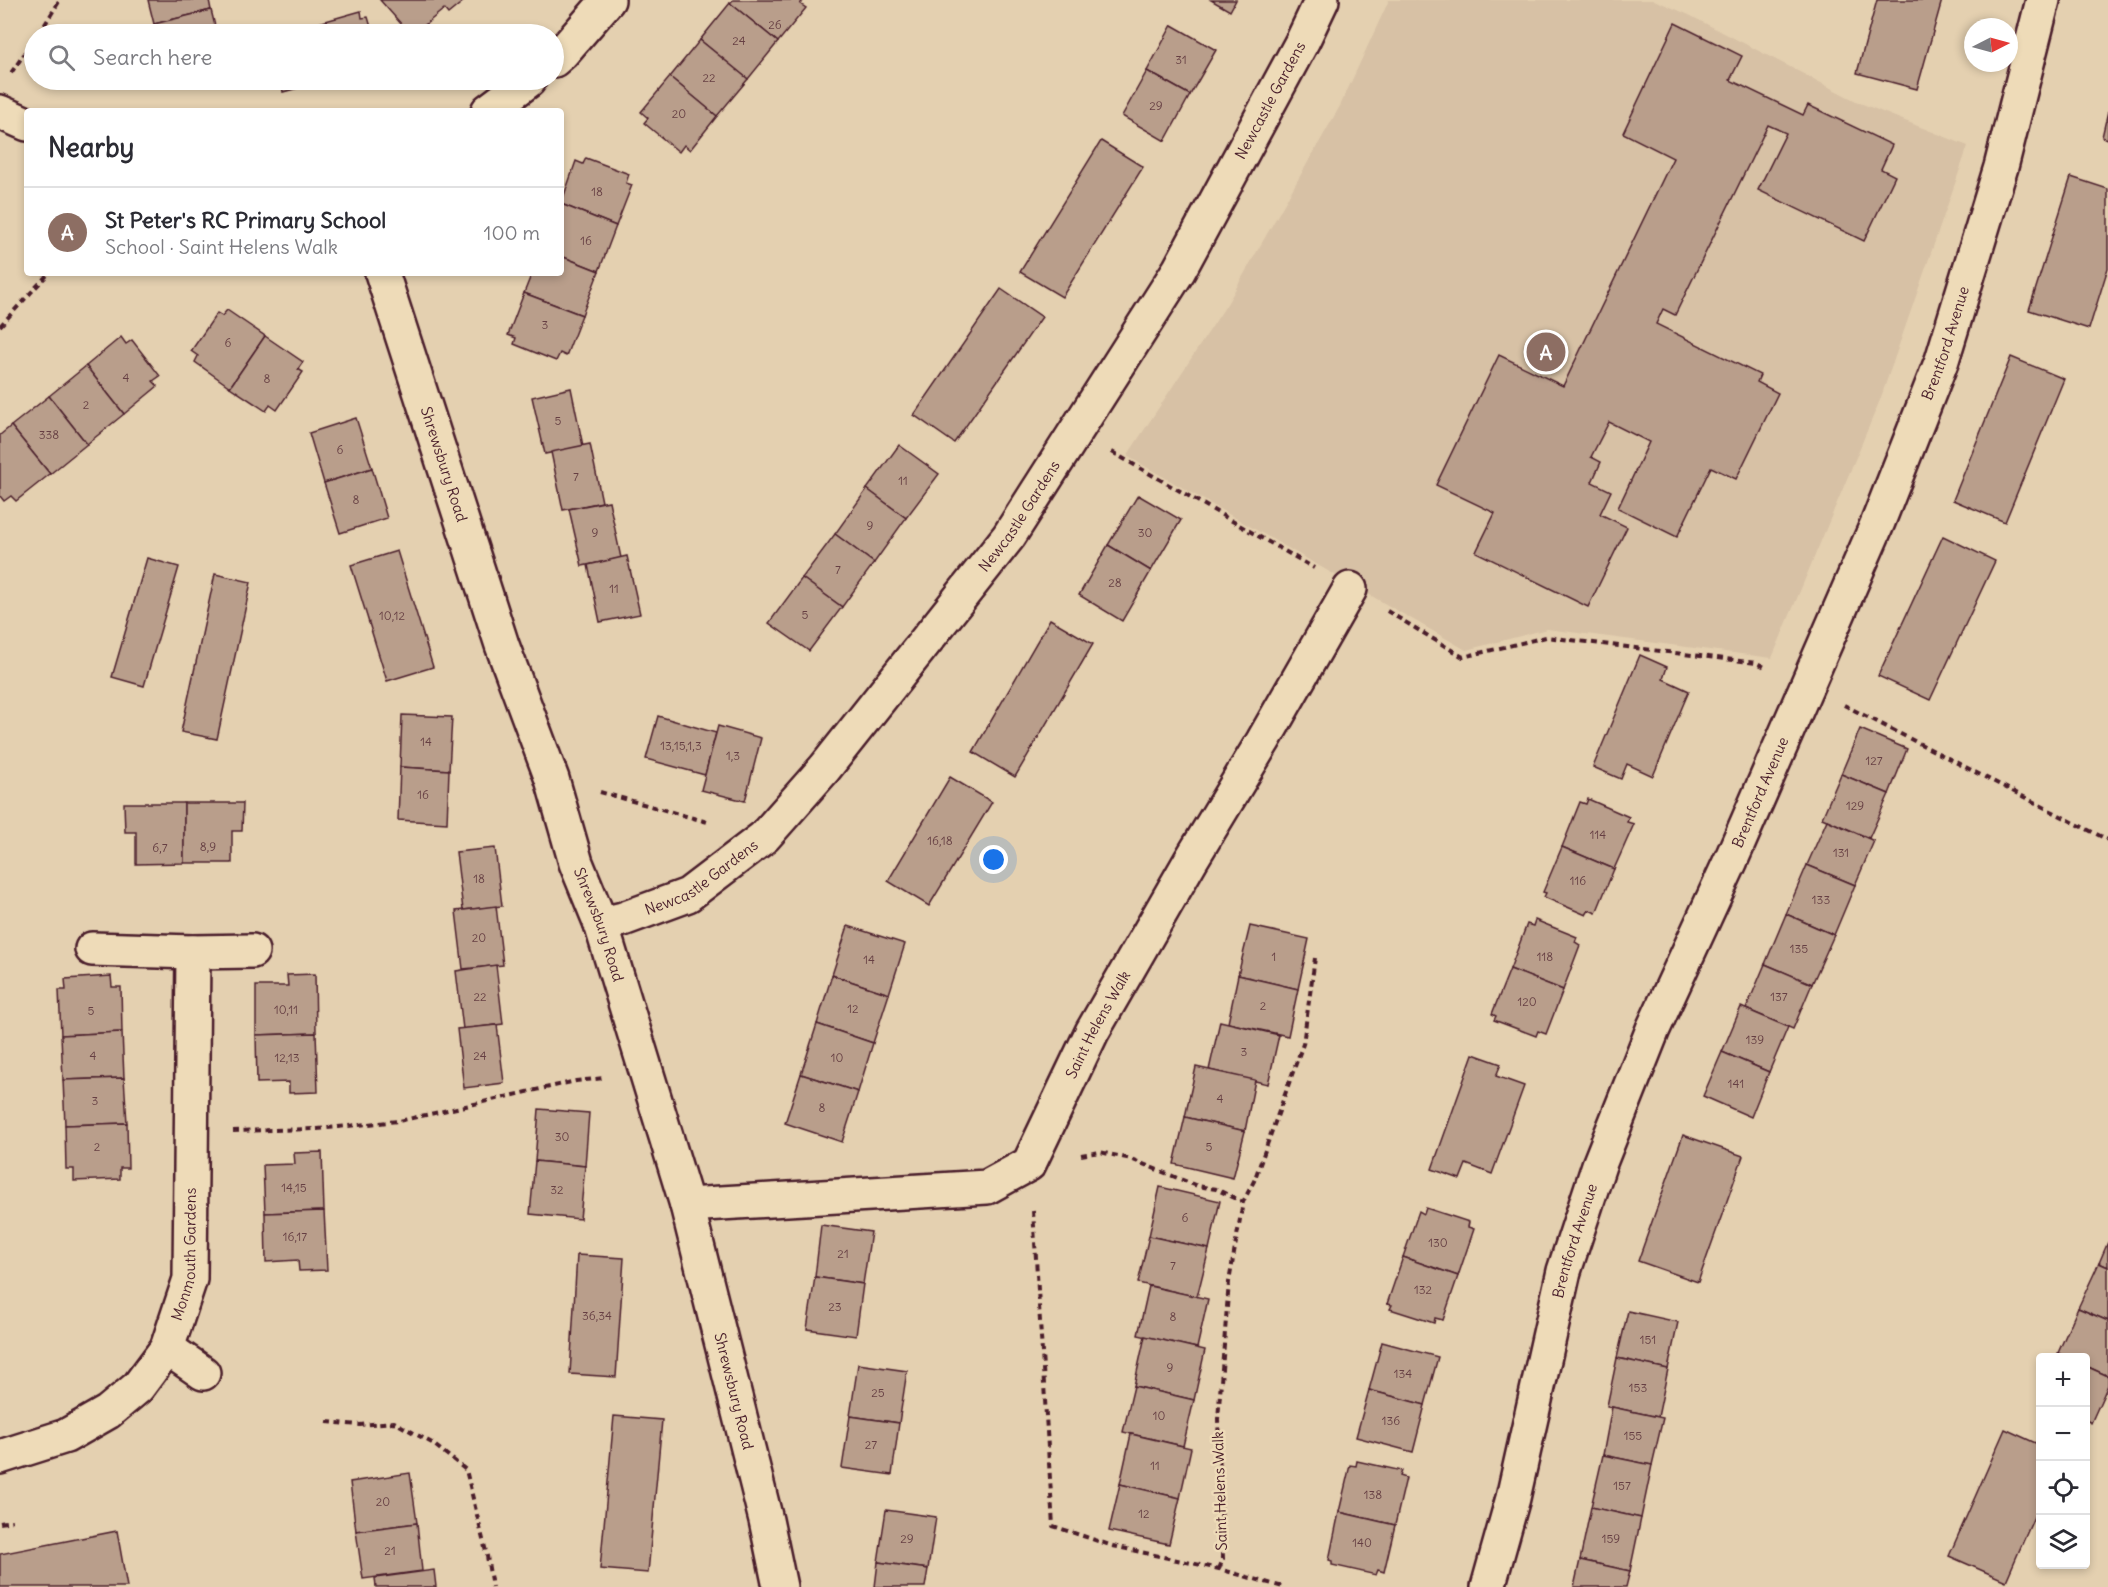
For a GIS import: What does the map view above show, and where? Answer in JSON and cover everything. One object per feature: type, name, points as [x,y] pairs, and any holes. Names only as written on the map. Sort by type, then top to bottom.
[{"type":"street","points":[[564,52],[608,0]]},
{"type":"street","name":"Newcastle Gardens","points":[[602,924],[623,919],[688,895],[764,837],[825,768],[1009,536],[1179,270],[1303,40],[1322,0]]},
{"type":"street","name":"Brentford Avenue","points":[[1488,1587],[1513,1498],[1564,1271],[1599,1165],[1653,1029],[1731,860],[1878,522],[1942,360],[2001,167],[2043,0]]},
{"type":"street","points":[[492,108],[516,90]]},
{"type":"street","points":[[0,112],[24,123]]},
{"type":"street","name":"Shrewsbury Road","points":[[383,276],[502,645],[552,778],[576,863],[602,924],[687,1205],[766,1520],[780,1587]]},
{"type":"street","name":"Saint Helens Walk","points":[[1029,1164],[1092,1032],[1350,589]]},
{"type":"street","points":[[92,950],[252,951]]},
{"type":"street","name":"Monmouth Gardens","points":[[0,1457],[66,1436],[108,1412],[138,1387],[167,1348],[190,1278],[194,952]]},
{"type":"street","points":[[687,1205],[987,1187],[1029,1164]]},
{"type":"street","points":[[167,1348],[203,1373]]},
{"type":"path","points":[[45,24],[60,0]]},
{"type":"path","points":[[7,78],[24,54]]},
{"type":"path","points":[[0,326],[47,276]]},
{"type":"path","points":[[1077,430],[1116,455],[1286,552]]},
{"type":"path","points":[[1350,589],[1463,657],[1546,637],[1756,663],[2108,840]]},
{"type":"path","points":[[552,778],[764,837]]},
{"type":"path","name":"Saint Helens Walk","points":[[1219,1569],[1223,1559],[1218,1419],[1229,1282],[1243,1202],[1254,1181],[1303,1044],[1315,958]]},
{"type":"path","points":[[248,1130],[317,1129],[399,1121],[546,1087],[595,1079]]},
{"type":"path","points":[[1243,1202],[1216,1188],[1197,1186],[1131,1159],[1100,1152],[1029,1164],[1053,1526],[1113,1546],[1219,1569],[1283,1587]]},
{"type":"path","points":[[327,1422],[360,1425],[394,1422],[432,1443],[466,1470],[487,1556],[492,1587]]},
{"type":"path","points":[[0,1523],[12,1521]]},
{"type":"shaded area","points":[[1389,0],[1654,0],[1687,14],[1860,103],[1968,146],[1880,400],[1772,658],[1547,629],[1466,650],[1127,456],[1227,304],[1340,106]]},
{"type":"building","points":[[148,0],[209,0],[211,10],[154,24]]},
{"type":"building","points":[[380,0],[465,0],[448,14],[444,9],[426,24],[401,24]]},
{"type":"building","points":[[733,0],[804,0],[800,4],[806,8],[778,42],[730,3]]},
{"type":"building","points":[[1211,0],[1236,0],[1230,11]]},
{"type":"building","points":[[1877,0],[1942,0],[1917,89],[1857,73]]},
{"type":"building","points":[[730,3],[778,42],[748,79],[700,40]]},
{"type":"building","points":[[211,10],[214,24],[154,24]]},
{"type":"building","points":[[361,11],[362,18],[368,17],[370,24],[315,24]]},
{"type":"building","points":[[1675,23],[1742,56],[1730,80],[1803,115],[1808,105],[1892,145],[1881,169],[1895,176],[1864,241],[1758,190],[1786,133],[1768,125],[1675,315],[1663,309],[1656,324],[1760,375],[1757,382],[1778,393],[1736,479],[1711,467],[1677,537],[1618,508],[1649,442],[1609,422],[1591,457],[1601,462],[1592,482],[1611,491],[1600,514],[1627,527],[1588,607],[1476,552],[1495,513],[1436,485],[1499,355],[1563,386],[1673,158],[1623,133]]},
{"type":"building","points":[[1172,25],[1216,50],[1190,95],[1147,71]]},
{"type":"building","points":[[700,40],[748,79],[717,116],[670,77]]},
{"type":"building","points":[[1147,71],[1190,95],[1165,141],[1122,116]]},
{"type":"building","points":[[670,77],[717,116],[690,150],[684,145],[679,152],[644,123],[648,118],[641,112]]},
{"type":"building","points":[[2108,111],[2108,139],[2102,137]]},
{"type":"building","points":[[1101,141],[1143,167],[1062,297],[1020,272]]},
{"type":"building","points":[[586,158],[629,174],[626,183],[632,185],[616,226],[564,205],[564,195],[576,161],[583,164]]},
{"type":"building","points":[[2071,177],[2108,189],[2108,268],[2089,329],[2029,310]]},
{"type":"building","points":[[564,205],[616,226],[599,271],[564,257]]},
{"type":"building","points":[[564,257],[599,271],[582,315],[524,293],[531,276],[564,276]]},
{"type":"building","points":[[1001,289],[1042,317],[954,443],[914,415]]},
{"type":"building","points":[[524,293],[582,315],[566,356],[560,353],[556,361],[514,344],[516,338],[508,335]]},
{"type":"building","points":[[227,310],[265,336],[230,387],[195,362],[198,356],[191,351],[217,313],[222,316]]},
{"type":"building","points":[[265,336],[303,362],[298,369],[303,372],[277,410],[270,405],[266,411],[230,387]]},
{"type":"building","points":[[121,337],[126,344],[132,340],[160,376],[153,381],[158,386],[124,414],[86,366]]},
{"type":"building","points":[[2011,357],[2064,379],[2005,522],[1953,500]]},
{"type":"building","points":[[86,366],[124,414],[87,444],[49,396]]},
{"type":"building","points":[[571,388],[583,446],[545,454],[532,397]]},
{"type":"building","points":[[49,396],[87,444],[50,474],[11,426]]},
{"type":"building","points":[[356,418],[372,468],[324,483],[309,433]]},
{"type":"building","points":[[11,426],[50,474],[16,501],[11,496],[4,501],[0,496],[0,435]]},
{"type":"building","points":[[590,444],[602,502],[563,510],[551,452]]},
{"type":"building","points":[[899,445],[939,474],[906,518],[867,489]]},
{"type":"building","points":[[372,468],[387,518],[340,533],[324,483]]},
{"type":"building","points":[[867,489],[906,518],[874,563],[835,534]]},
{"type":"building","points":[[1138,495],[1181,520],[1151,571],[1108,545]]},
{"type":"building","points":[[609,501],[621,558],[582,566],[569,509]]},
{"type":"building","points":[[835,534],[874,563],[842,607],[802,578]]},
{"type":"building","points":[[1943,536],[1995,561],[1930,700],[1878,676]]},
{"type":"building","points":[[1108,545],[1151,571],[1122,621],[1079,595]]},
{"type":"building","points":[[397,551],[433,667],[387,681],[351,565]]},
{"type":"building","points":[[627,556],[640,614],[600,622],[588,565]]},
{"type":"building","points":[[147,558],[179,567],[144,686],[112,677]]},
{"type":"building","points":[[215,574],[251,582],[217,739],[181,732]]},
{"type":"building","points":[[802,578],[842,607],[809,651],[769,623]]},
{"type":"building","points":[[1050,619],[1093,644],[1015,777],[973,752]]},
{"type":"building","points":[[1640,655],[1667,667],[1663,679],[1689,691],[1653,776],[1627,764],[1621,779],[1593,767]]},
{"type":"building","points":[[402,715],[452,717],[449,770],[400,767]]},
{"type":"building","points":[[658,716],[716,733],[705,775],[646,759]]},
{"type":"building","points":[[718,726],[761,738],[745,801],[701,790]]},
{"type":"building","points":[[1860,729],[1907,749],[1889,794],[1841,774]]},
{"type":"building","points":[[400,767],[449,770],[447,823],[398,820]]},
{"type":"building","points":[[1841,774],[1889,794],[1869,838],[1822,818]]},
{"type":"building","points":[[950,777],[992,802],[929,906],[888,881]]},
{"type":"building","points":[[1588,799],[1629,817],[1627,822],[1634,824],[1614,869],[1562,847],[1580,802],[1586,804]]},
{"type":"building","points":[[124,803],[184,803],[184,863],[136,864],[136,832],[125,832]]},
{"type":"building","points":[[184,803],[243,803],[242,831],[232,831],[232,863],[184,863]]},
{"type":"building","points":[[1827,820],[1874,841],[1855,885],[1807,865]]},
{"type":"building","points":[[1562,847],[1614,869],[1596,913],[1589,910],[1586,915],[1544,897],[1546,893],[1543,892]]},
{"type":"building","points":[[495,848],[502,906],[463,910],[456,852]]},
{"type":"building","points":[[1807,865],[1855,885],[1834,935],[1786,914]]},
{"type":"building","points":[[496,906],[503,965],[463,969],[456,911]]},
{"type":"building","points":[[1786,914],[1834,935],[1812,984],[1765,964]]},
{"type":"building","points":[[1535,920],[1577,937],[1575,942],[1580,945],[1563,990],[1510,969],[1527,924],[1533,926]]},
{"type":"building","points":[[848,926],[905,944],[889,994],[832,975]]},
{"type":"building","points":[[1250,926],[1309,939],[1298,989],[1238,975]]},
{"type":"building","points":[[1765,964],[1812,984],[1793,1029],[1746,1009]]},
{"type":"building","points":[[496,965],[503,1024],[463,1029],[456,971]]},
{"type":"building","points":[[1510,969],[1563,990],[1546,1034],[1538,1031],[1536,1036],[1494,1020],[1496,1016],[1492,1014]]},
{"type":"building","points":[[315,974],[316,1033],[256,1035],[256,986],[288,986],[287,975]]},
{"type":"building","points":[[832,975],[889,994],[873,1043],[817,1024]]},
{"type":"building","points":[[1238,975],[1298,989],[1288,1036],[1228,1023]]},
{"type":"building","points":[[111,976],[112,987],[121,987],[122,1032],[61,1035],[59,990],[66,990],[65,979]]},
{"type":"building","points":[[1741,1007],[1788,1027],[1769,1072],[1722,1052]]},
{"type":"building","points":[[1220,1021],[1279,1035],[1268,1084],[1209,1070]]},
{"type":"building","points":[[817,1024],[873,1043],[858,1092],[801,1074]]},
{"type":"building","points":[[497,1025],[504,1083],[464,1088],[457,1029]]},
{"type":"building","points":[[122,1032],[124,1078],[63,1080],[61,1035]]},
{"type":"building","points":[[316,1033],[318,1092],[289,1093],[289,1082],[257,1083],[256,1035]]},
{"type":"building","points":[[1722,1052],[1769,1072],[1751,1117],[1703,1096]]},
{"type":"building","points":[[1473,1054],[1501,1064],[1496,1076],[1524,1086],[1492,1174],[1466,1164],[1460,1179],[1432,1169]]},
{"type":"building","points":[[1196,1067],[1255,1080],[1245,1131],[1185,1117]]},
{"type":"building","points":[[801,1074],[858,1092],[842,1142],[785,1123]]},
{"type":"building","points":[[124,1078],[127,1123],[65,1125],[63,1080]]},
{"type":"building","points":[[539,1109],[589,1113],[585,1166],[535,1161]]},
{"type":"building","points":[[1185,1117],[1245,1131],[1233,1178],[1174,1164]]},
{"type":"building","points":[[127,1123],[128,1168],[120,1168],[120,1179],[74,1181],[74,1169],[66,1169],[65,1125]]},
{"type":"building","points":[[1683,1135],[1743,1156],[1698,1282],[1638,1261]]},
{"type":"building","points":[[322,1152],[324,1211],[265,1213],[263,1165],[295,1164],[294,1153]]},
{"type":"building","points":[[535,1161],[585,1166],[580,1219],[530,1214]]},
{"type":"building","points":[[1160,1187],[1220,1201],[1209,1249],[1149,1236]]},
{"type":"building","points":[[1426,1208],[1469,1222],[1468,1227],[1474,1229],[1458,1276],[1403,1257],[1419,1211],[1424,1214]]},
{"type":"building","points":[[324,1211],[327,1270],[299,1271],[298,1260],[266,1262],[265,1213]]},
{"type":"building","points":[[821,1225],[871,1232],[863,1284],[815,1277]]},
{"type":"building","points":[[1149,1236],[1209,1249],[1197,1297],[1138,1283]]},
{"type":"building","points":[[2108,1242],[2108,1267],[2099,1263]]},
{"type":"building","points":[[577,1255],[624,1258],[616,1377],[570,1374]]},
{"type":"building","points":[[1403,1257],[1458,1276],[1443,1320],[1435,1318],[1434,1323],[1390,1309],[1392,1305],[1387,1304]]},
{"type":"building","points":[[2099,1263],[2108,1267],[2108,1321],[2078,1308]]},
{"type":"building","points":[[815,1277],[863,1284],[856,1336],[807,1329]]},
{"type":"building","points":[[1149,1286],[1208,1299],[1197,1348],[1138,1335]]},
{"type":"building","points":[[2078,1308],[2108,1321],[2108,1376],[2090,1368],[2090,1353],[2058,1353]]},
{"type":"building","points":[[1628,1311],[1678,1322],[1668,1369],[1617,1358]]},
{"type":"building","points":[[1145,1336],[1205,1350],[1194,1400],[1134,1386]]},
{"type":"building","points":[[1382,1342],[1438,1357],[1425,1405],[1369,1390]]},
{"type":"building","points":[[1617,1358],[1668,1369],[1658,1417],[1607,1406]]},
{"type":"building","points":[[858,1364],[907,1371],[899,1423],[850,1416]]},
{"type":"building","points":[[2090,1368],[2108,1376],[2108,1385],[2091,1423]]},
{"type":"building","points":[[1134,1386],[1194,1400],[1183,1446],[1123,1432]]},
{"type":"building","points":[[1369,1390],[1425,1405],[1413,1452],[1356,1437]]},
{"type":"building","points":[[1612,1407],[1663,1418],[1652,1465],[1603,1455]]},
{"type":"building","points":[[614,1416],[662,1420],[648,1573],[600,1569]]},
{"type":"building","points":[[850,1416],[899,1423],[892,1475],[842,1468]]},
{"type":"building","points":[[2005,1429],[2036,1443],[2036,1512],[2006,1581],[1949,1556]]},
{"type":"building","points":[[1131,1434],[1191,1448],[1180,1498],[1120,1484]]},
{"type":"building","points":[[1603,1455],[1652,1465],[1641,1518],[1591,1507]]},
{"type":"building","points":[[1357,1461],[1402,1471],[1400,1476],[1406,1478],[1395,1525],[1339,1512],[1350,1465],[1356,1466]]},
{"type":"building","points":[[410,1473],[417,1523],[356,1531],[350,1482]]},
{"type":"building","points":[[1120,1484],[1180,1498],[1169,1544],[1109,1531]]},
{"type":"building","points":[[1591,1507],[1641,1518],[1630,1571],[1580,1560]]},
{"type":"building","points":[[886,1510],[936,1517],[928,1569],[878,1562]]},
{"type":"building","points":[[1339,1512],[1395,1525],[1384,1572],[1378,1570],[1376,1575],[1332,1565],[1332,1561],[1329,1560]]},
{"type":"building","points":[[417,1523],[422,1571],[363,1579],[356,1531]]},
{"type":"building","points":[[117,1531],[127,1587],[0,1587],[0,1554]]},
{"type":"building","points":[[1580,1560],[1630,1571],[1626,1587],[1574,1587]]},
{"type":"building","points":[[878,1562],[928,1569],[925,1587],[875,1587]]},
{"type":"building","points":[[434,1570],[436,1587],[376,1587],[375,1578]]},
{"type":"place","name":"St Peter's RC Primary School","points":[[1546,352]]}]
